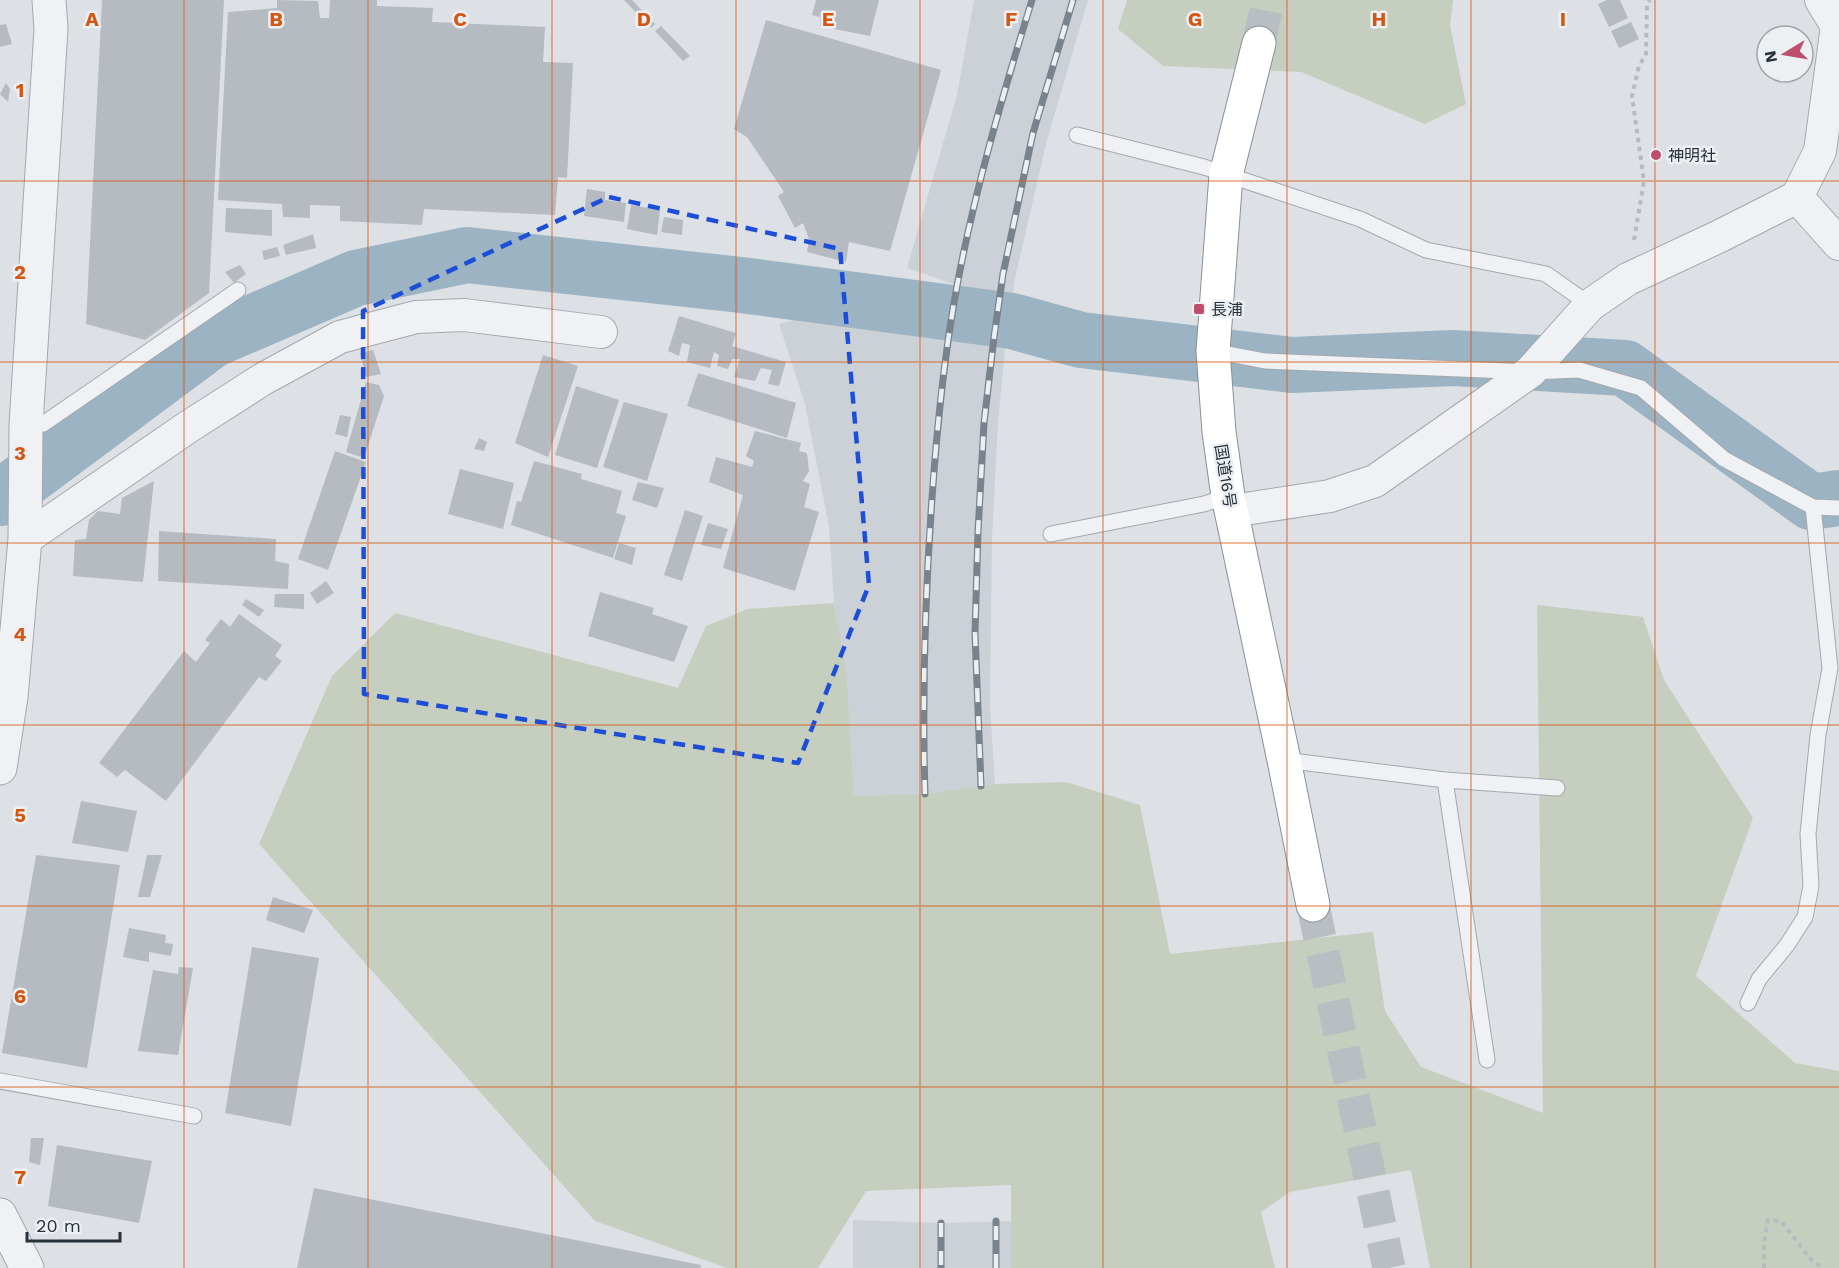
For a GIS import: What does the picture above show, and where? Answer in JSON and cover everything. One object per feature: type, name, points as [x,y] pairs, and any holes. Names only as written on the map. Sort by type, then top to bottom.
[{"type":"highway","name":"国道16号","points":[[1258,43],[1226,175],[1213,351],[1219,432],[1230,503],[1312,905]]},
{"type":"street","points":[[0,768],[6,684],[25,529],[26,433],[51,29],[49,0]]},
{"type":"street","points":[[1230,503],[1330,496],[1375,481],[1530,372],[1590,305],[1628,279],[1797,197],[1829,149],[1837,26],[1821,0]]},
{"type":"street","points":[[1797,197],[1839,244]]},
{"type":"street","points":[[25,529],[263,378],[340,337],[416,317],[464,315],[601,332]]},
{"type":"street","points":[[0,1215],[27,1268]]},
{"type":"lane","points":[[1077,135],[1204,167],[1360,219],[1426,250],[1546,274],[1590,305]]},
{"type":"lane","points":[[26,433],[43,424],[238,290]]},
{"type":"lane","points":[[1213,351],[1265,361],[1530,372],[1579,370],[1641,388],[1724,459],[1814,507],[1839,508]]},
{"type":"lane","points":[[1051,534],[1204,504],[1230,503]]},
{"type":"lane","points":[[1748,1002],[1759,979],[1787,945],[1805,917],[1810,886],[1808,834],[1818,735],[1830,668],[1814,507]]},
{"type":"lane","points":[[1284,760],[1444,780],[1557,788]]},
{"type":"lane","points":[[1444,780],[1487,1060]]},
{"type":"lane","points":[[0,1081],[194,1116]]},
{"type":"path","points":[[1628,279],[1644,181],[1632,96],[1639,66],[1646,54],[1647,4],[1650,0]]},
{"type":"path","points":[[1764,1268],[1764,1245],[1768,1220],[1781,1221],[1813,1262],[1824,1268]]},
{"type":"highlighted area","points":[[609,197],[840,249],[869,585],[798,763],[364,694],[363,311]]},
{"type":"shaded area","points":[[974,0],[1088,0],[1047,140],[1011,304],[907,268],[957,95]]},
{"type":"shaded area","points":[[827,311],[893,317],[950,333],[1006,338],[998,422],[992,537],[990,706],[995,784],[925,794],[854,796],[847,676],[834,603],[829,526],[805,404],[779,324]]},
{"type":"shaded area","points":[[853,1220],[941,1223],[1012,1221],[1011,1268],[853,1268]]},
{"type":"green space","points":[[1127,0],[1453,0],[1450,25],[1466,104],[1425,124],[1301,72],[1163,66],[1118,29]]},
{"type":"green space","points":[[834,603],[847,676],[854,796],[925,794],[995,784],[1066,782],[1140,805],[1170,954],[1373,932],[1385,1011],[1421,1067],[1543,1113],[1537,605],[1643,617],[1664,680],[1753,818],[1696,976],[1795,1063],[1839,1071],[1839,1268],[1430,1268],[1411,1170],[1290,1192],[1261,1212],[1275,1268],[1011,1268],[1011,1185],[866,1191],[818,1268],[727,1268],[595,1221],[259,844],[332,676],[395,613],[678,688],[706,626],[748,609]]},
{"type":"building","points":[[102,0],[224,0],[209,293],[145,340],[86,324]]},
{"type":"building","points":[[277,0],[318,1],[320,18],[329,18],[330,0],[377,0],[377,6],[433,8],[432,22],[545,27],[543,62],[573,63],[567,178],[558,177],[555,215],[424,209],[422,225],[340,221],[340,206],[310,205],[310,218],[283,217],[282,204],[218,200],[228,12],[277,8]]},
{"type":"building","points":[[624,0],[632,0],[655,24],[651,28]]},
{"type":"building","points":[[816,0],[879,0],[870,36],[820,26],[820,17],[812,15]]},
{"type":"building","points":[[1607,0],[1620,0],[1628,18],[1609,27],[1598,4]]},
{"type":"building","points":[[766,20],[941,70],[890,251],[849,242],[846,262],[807,252],[809,239],[803,223],[795,228],[778,196],[784,192],[747,137],[734,129]]},
{"type":"building","points":[[1631,22],[1639,39],[1619,48],[1611,31]]},
{"type":"building","points":[[6,24],[12,44],[0,47],[0,25]]},
{"type":"building","points":[[661,26],[690,56],[683,61],[655,31]]},
{"type":"building","points":[[6,83],[10,89],[8,102],[0,94]]},
{"type":"building","points":[[587,189],[605,192],[605,200],[626,203],[624,222],[584,216]]},
{"type":"building","points":[[631,205],[660,210],[657,235],[627,229]]},
{"type":"building","points":[[226,208],[272,210],[272,236],[225,232]]},
{"type":"building","points":[[664,217],[683,220],[682,235],[661,232]]},
{"type":"building","points":[[313,234],[316,248],[286,255],[283,245]]},
{"type":"building","points":[[277,247],[280,256],[264,260],[262,251]]},
{"type":"building","points":[[240,265],[246,274],[234,283],[225,272]]},
{"type":"building","points":[[679,316],[736,333],[732,346],[786,362],[779,386],[768,384],[772,370],[761,368],[755,381],[734,377],[740,359],[732,359],[728,369],[717,366],[719,355],[714,352],[710,368],[687,362],[690,345],[682,343],[679,356],[668,351]]},
{"type":"building","points":[[373,350],[381,374],[366,377],[360,353]]},
{"type":"building","points":[[543,355],[578,366],[548,457],[515,443]]},
{"type":"building","points":[[698,373],[796,403],[787,438],[687,406]]},
{"type":"building","points":[[366,382],[379,385],[384,396],[364,458],[346,452]]},
{"type":"building","points":[[576,386],[619,400],[597,468],[555,455]]},
{"type":"building","points":[[624,402],[668,414],[647,481],[603,467]]},
{"type":"building","points":[[340,415],[351,417],[347,437],[335,434]]},
{"type":"building","points":[[755,431],[801,443],[799,451],[807,453],[809,471],[803,481],[810,484],[804,507],[819,512],[795,591],[723,568],[743,495],[709,482],[716,457],[752,467],[754,461],[746,456]]},
{"type":"building","points":[[479,438],[487,442],[484,451],[474,449]]},
{"type":"building","points":[[335,451],[366,462],[328,570],[298,559]]},
{"type":"building","points":[[534,461],[582,474],[581,479],[622,491],[616,513],[626,516],[613,558],[511,525],[517,501],[521,502]]},
{"type":"building","points":[[460,469],[514,483],[503,529],[448,514]]},
{"type":"building","points":[[154,481],[143,582],[73,576],[75,540],[86,539],[89,520],[98,511],[120,514],[122,498]]},
{"type":"building","points":[[638,482],[664,488],[657,508],[632,500]]},
{"type":"building","points":[[685,510],[703,516],[682,581],[664,575]]},
{"type":"building","points":[[708,523],[728,529],[721,549],[701,545]]},
{"type":"building","points":[[159,531],[276,539],[275,561],[289,564],[288,589],[158,581]]},
{"type":"building","points":[[619,543],[636,548],[632,565],[614,559]]},
{"type":"building","points":[[326,581],[334,593],[317,604],[310,593]]},
{"type":"building","points":[[600,592],[654,608],[652,614],[688,626],[674,662],[588,636]]},
{"type":"building","points":[[275,594],[304,594],[304,609],[274,607]]},
{"type":"building","points":[[246,599],[264,610],[259,617],[242,605]]},
{"type":"building","points":[[239,614],[282,645],[275,656],[282,661],[266,681],[259,677],[166,801],[125,770],[117,777],[99,763],[184,651],[196,662],[210,643],[205,640],[221,619],[230,627]]},
{"type":"building","points":[[81,801],[137,811],[128,852],[72,843]]},
{"type":"building","points":[[36,855],[120,865],[87,1068],[2,1053]]},
{"type":"building","points":[[147,855],[162,855],[150,897],[138,897]]},
{"type":"building","points":[[273,897],[313,910],[304,933],[266,920]]},
{"type":"building","points":[[129,928],[166,935],[165,943],[173,944],[171,956],[149,952],[149,962],[123,957]]},
{"type":"building","points":[[252,947],[319,958],[291,1126],[225,1113]]},
{"type":"building","points":[[179,967],[193,968],[178,1055],[138,1051],[153,970],[178,974]]},
{"type":"building","points":[[31,1138],[44,1138],[40,1165],[29,1162]]},
{"type":"building","points":[[57,1145],[152,1161],[139,1223],[48,1206]]},
{"type":"building","points":[[314,1188],[701,1265],[700,1268],[297,1268]]},
{"type":"waterway","points":[[0,498],[212,340],[356,278],[467,255],[741,285],[1012,321],[1081,340],[1292,365],[1453,358],[1625,368],[1811,502],[1839,498]]},
{"type":"tunnel","points":[[1259,43],[1268,0]]},
{"type":"tunnel","points":[[1313,905],[1389,1268]]},
{"type":"railway","points":[[925,794],[924,683],[928,572],[934,471],[952,312],[981,178],[1032,0]]},
{"type":"railway","points":[[981,786],[975,633],[984,423],[994,337],[1003,274],[1033,133],[1073,0]]},
{"type":"railway","points":[[996,1221],[996,1268]]},
{"type":"railway","points":[[941,1223],[941,1268]]},
{"type":"place","name":"神明社","points":[[1656,155]]},
{"type":"place","name":"長浦","points":[[1199,309]]}]
